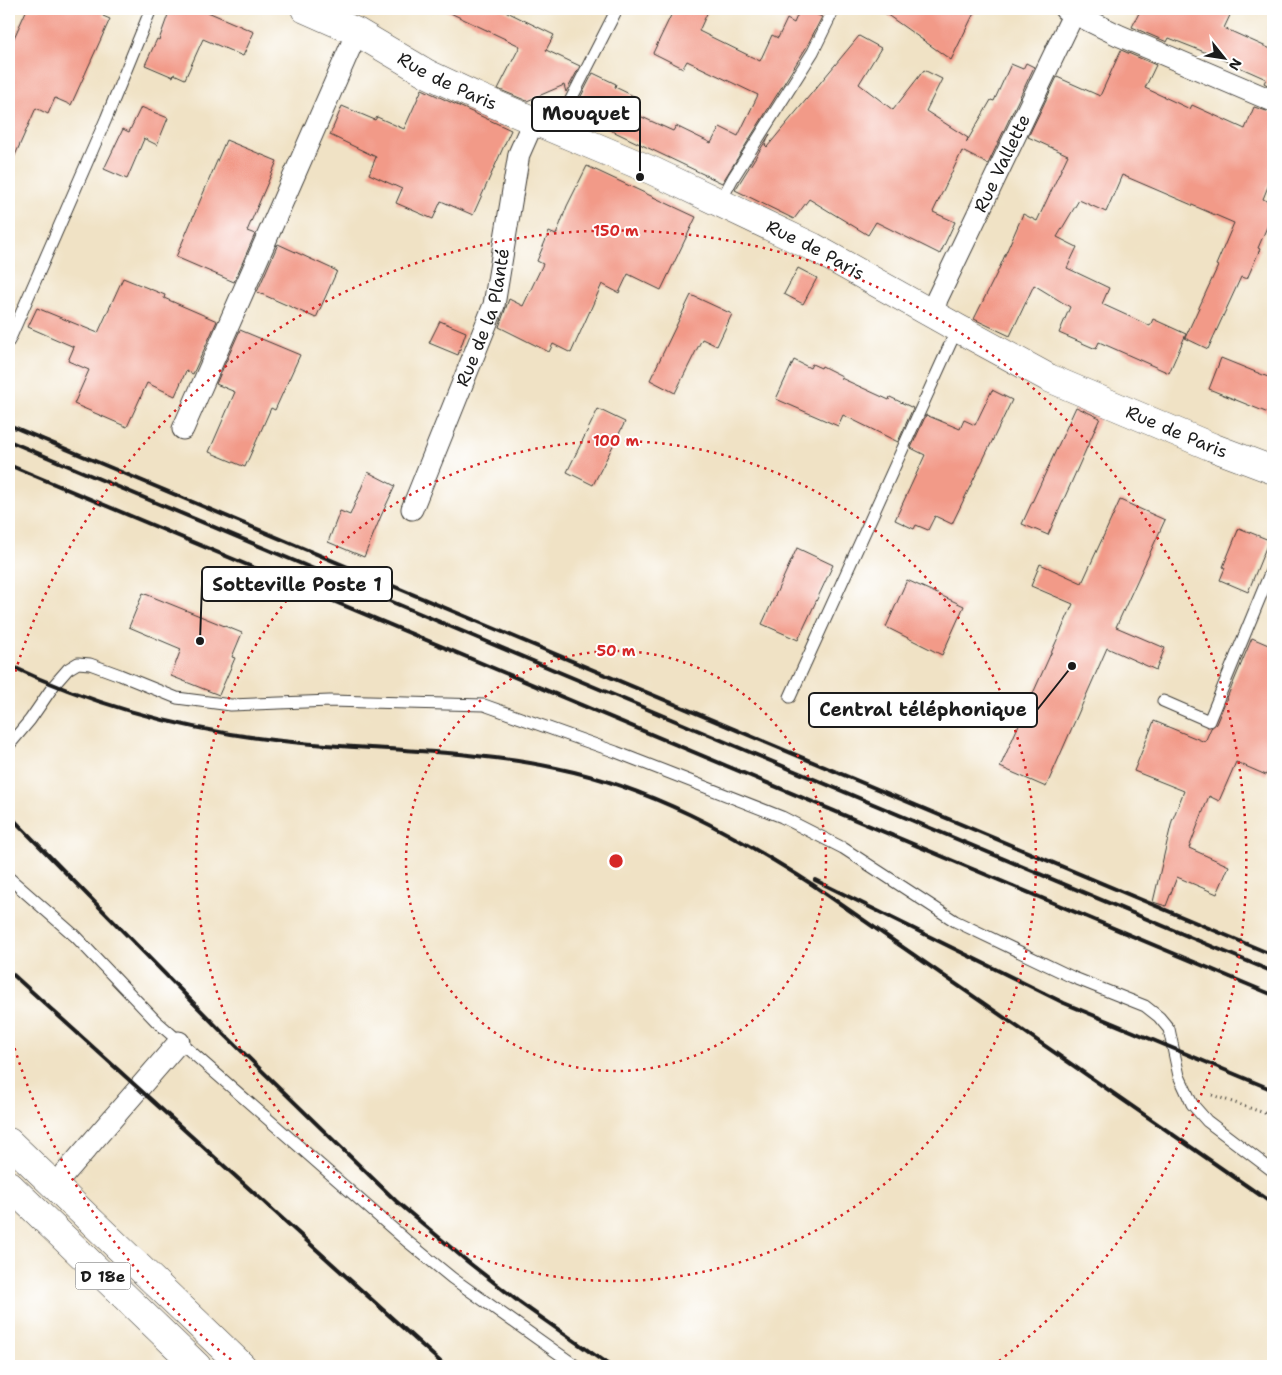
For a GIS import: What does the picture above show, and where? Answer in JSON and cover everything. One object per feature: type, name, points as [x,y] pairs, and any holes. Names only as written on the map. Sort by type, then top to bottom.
[{"type":"street","name":"Rue de Paris","points":[[305,9],[357,32],[428,74],[474,96],[546,125],[720,202],[813,247],[1049,378],[1212,447],[1273,470]]},
{"type":"street","points":[[1070,11],[1118,35],[1273,102]]},
{"type":"street","name":"Rue Vallette","points":[[933,314],[937,299],[1070,11]]},
{"type":"street","points":[[183,429],[357,32]]},
{"type":"street","name":"Rue de la Planté","points":[[412,509],[494,305],[519,154],[546,125]]},
{"type":"street","points":[[54,1186],[179,1042]]},
{"type":"street","name":"D 18e","points":[[9,1142],[242,1366]]},
{"type":"street","name":"D 18e","points":[[9,1185],[197,1366]]},
{"type":"lane","points":[[9,340],[106,119],[151,9]]},
{"type":"lane","points":[[546,125],[562,117],[617,9]]},
{"type":"lane","points":[[720,202],[743,162],[813,52],[834,9]]},
{"type":"lane","points":[[790,697],[958,329]]},
{"type":"lane","points":[[1163,701],[1209,721],[1273,566]]},
{"type":"lane","points":[[9,745],[30,720],[54,685],[68,669],[78,663],[90,664],[120,674],[177,698],[231,704],[330,701],[484,705],[616,752],[782,818],[843,848],[955,921],[1072,977],[1145,1006],[1159,1017],[1169,1029],[1183,1085],[1192,1104],[1207,1122],[1273,1171]]},
{"type":"lane","points":[[9,878],[75,936],[156,1021],[179,1042],[408,1242],[452,1278],[576,1366]]},
{"type":"path","points":[[1183,1085],[1273,1116]]},
{"type":"building","points":[[27,9],[105,9],[103,16],[110,19],[71,105],[55,98],[48,114],[36,108],[9,169],[9,49]]},
{"type":"building","points":[[170,9],[201,9],[254,32],[243,56],[203,39],[185,79],[174,74],[173,77],[145,65],[157,39],[159,40]]},
{"type":"building","points":[[442,9],[501,9],[554,35],[546,50],[580,66],[566,92],[564,85],[527,101],[498,89],[520,46]]},
{"type":"building","points":[[674,9],[709,9],[699,31],[760,61],[772,35],[778,38],[787,19],[794,23],[800,9],[805,9],[822,17],[806,48],[722,183],[590,121],[588,127],[580,123],[574,110],[593,73],[616,84],[615,87],[640,99],[633,113],[673,131],[676,126],[711,143],[720,127],[738,136],[758,95],[687,61],[683,68],[653,53]]},
{"type":"building","points":[[879,9],[976,9],[951,60]]},
{"type":"building","points":[[1141,9],[1233,9],[1224,28],[1273,50],[1273,88],[1264,83],[1266,79],[1212,55],[1169,38],[1167,42],[1132,27]]},
{"type":"building","points":[[859,36],[881,48],[859,84],[893,110],[924,70],[942,79],[926,111],[968,138],[966,143],[991,100],[994,101],[1011,64],[1023,69],[1026,63],[1034,67],[988,164],[962,151],[933,212],[955,222],[940,254],[876,222],[868,235],[809,199],[794,219],[735,190],[770,134],[765,145],[767,147]]},
{"type":"building","points":[[1121,50],[1156,65],[1145,88],[1190,109],[1192,105],[1245,129],[1254,107],[1273,113],[1273,174],[1263,199],[1273,204],[1273,213],[1247,279],[1241,277],[1208,349],[1185,338],[1218,266],[1216,265],[1234,223],[1122,175],[1106,212],[1079,200],[1057,237],[1077,247],[1067,268],[1109,288],[1102,304],[1150,326],[1153,319],[1186,334],[1169,373],[1099,342],[1096,349],[1059,333],[1070,307],[1034,285],[1010,336],[974,319],[1023,214],[1037,221],[1068,155],[1028,137],[1057,77],[1100,96]]},
{"type":"building","points":[[422,89],[511,130],[473,215],[441,201],[433,219],[396,203],[402,189],[369,174],[376,157],[330,135],[342,106],[375,120],[377,117],[404,129]]},
{"type":"building","points":[[141,107],[168,118],[157,145],[143,138],[127,179],[104,169],[123,129],[129,132]]},
{"type":"building","points":[[226,140],[277,161],[247,231],[255,234],[234,282],[176,257]]},
{"type":"building","points":[[587,166],[696,217],[661,290],[628,274],[619,293],[602,284],[571,353],[553,344],[549,352],[499,327],[509,299],[523,306],[543,264],[537,261],[549,232],[556,235],[567,206]]},
{"type":"building","points":[[278,244],[337,271],[316,318],[257,292]]},
{"type":"building","points":[[798,268],[817,278],[803,304],[784,294]]},
{"type":"building","points":[[123,278],[165,295],[164,298],[217,321],[193,374],[186,371],[175,396],[147,383],[127,427],[74,404],[89,370],[68,361],[74,347],[28,327],[37,308],[98,333]]},
{"type":"building","points":[[691,295],[732,314],[717,346],[702,339],[675,393],[650,380]]},
{"type":"building","points":[[440,321],[466,332],[458,355],[429,343]]},
{"type":"building","points":[[240,330],[300,355],[275,410],[271,408],[245,467],[209,452],[235,392],[216,384]]},
{"type":"building","points":[[1221,358],[1273,379],[1273,415],[1209,389]]},
{"type":"building","points":[[794,360],[810,368],[812,364],[821,368],[822,366],[842,376],[841,378],[889,400],[890,397],[913,408],[898,442],[843,415],[838,426],[776,399]]},
{"type":"building","points":[[992,390],[1012,400],[952,524],[935,516],[928,530],[916,525],[914,529],[895,520],[925,455],[911,448],[926,415],[960,429],[964,420],[975,425]]},
{"type":"building","points":[[1076,407],[1100,418],[1048,535],[1022,524]]},
{"type":"building","points":[[598,409],[625,422],[593,485],[567,472]]},
{"type":"building","points":[[368,472],[395,486],[364,557],[328,542],[340,511],[350,515]]},
{"type":"building","points":[[1120,500],[1165,520],[1116,627],[1165,648],[1156,670],[1107,648],[1046,787],[1000,767],[1073,604],[1031,586],[1040,564],[1082,583]]},
{"type":"building","points":[[1239,528],[1269,540],[1248,592],[1220,580],[1225,568],[1223,567]]},
{"type":"building","points":[[797,548],[833,565],[798,640],[762,624]]},
{"type":"building","points":[[907,580],[964,606],[942,655],[886,627]]},
{"type":"building","points":[[143,593],[242,633],[232,657],[235,658],[219,695],[171,676],[181,649],[129,627]]},
{"type":"building","points":[[1252,638],[1273,647],[1273,761],[1266,775],[1236,762],[1219,801],[1209,796],[1189,848],[1229,866],[1217,894],[1177,877],[1166,906],[1153,902],[1172,821],[1184,791],[1134,771],[1154,721],[1205,742],[1211,728],[1216,724]]},
{"type":"railway","points":[[9,425],[1273,955]]},
{"type":"railway","points":[[9,441],[1273,972]]},
{"type":"railway","points":[[9,465],[1273,995]]},
{"type":"railway","points":[[9,665],[44,681],[115,707],[189,726],[264,739],[461,754],[524,762],[591,776],[624,787],[690,814],[753,848],[813,885],[1273,1204]]},
{"type":"railway","points":[[9,815],[220,1030],[396,1201],[519,1302],[610,1366]]},
{"type":"railway","points":[[815,880],[1064,1003],[1273,1090]]},
{"type":"railway","points":[[9,971],[445,1366]]},
{"type":"place","name":"Mouquet","points":[[640,177]]},
{"type":"place","name":"Sotteville Poste 1","points":[[200,641]]},
{"type":"place","name":"Central téléphonique","points":[[1072,666]]}]
